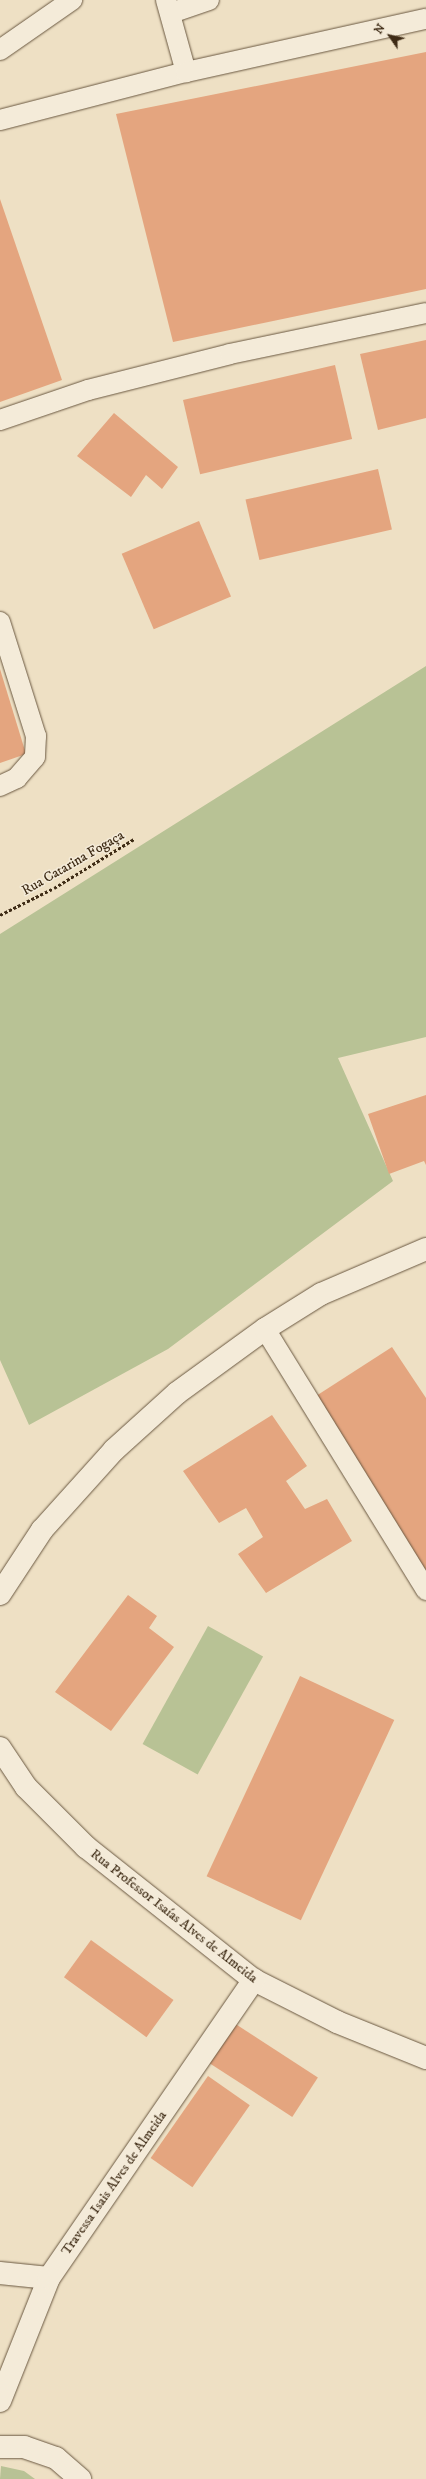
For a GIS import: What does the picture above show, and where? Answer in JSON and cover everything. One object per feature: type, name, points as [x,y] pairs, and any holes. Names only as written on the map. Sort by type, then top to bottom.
[{"type":"street","points":[[0,1594],[42,1530],[114,1450],[177,1393],[265,1329],[321,1294],[426,1249]]},
{"type":"street","name":"Rua Professor Isaías Alves de Almeida","points":[[0,1748],[26,1787],[86,1847],[254,1980],[337,2022],[426,2058]]},
{"type":"street","name":"Travessa Isais Alves de Almeida","points":[[0,2401],[49,2278],[254,1980]]},
{"type":"street","points":[[0,2273],[49,2278]]},
{"type":"street","points":[[0,2447],[24,2447],[56,2458],[80,2479]]},
{"type":"lane","points":[[0,50],[72,0]]},
{"type":"lane","points":[[186,72],[169,7],[208,0]]},
{"type":"lane","points":[[0,120],[186,72],[426,19]]},
{"type":"lane","points":[[0,420],[95,388],[230,354],[426,313]]},
{"type":"lane","points":[[0,622],[36,736],[35,757],[17,778],[0,786]]},
{"type":"lane","points":[[265,1329],[426,1590]]},
{"type":"path","name":"Rua Catarina Fogaça","points":[[0,915],[54,888],[134,839]]},
{"type":"green space","points":[[426,666],[426,1037],[338,1058],[393,1181],[168,1349],[29,1425],[0,1360],[0,934]]},
{"type":"green space","points":[[208,1626],[263,1657],[198,1775],[143,1744]]},
{"type":"green space","points":[[1,2466],[24,2471],[35,2479],[0,2479]]},
{"type":"building","points":[[426,52],[426,289],[173,342],[116,114]]},
{"type":"building","points":[[0,199],[62,380],[0,402]]},
{"type":"building","points":[[426,340],[426,418],[378,430],[360,354]]},
{"type":"building","points":[[335,365],[352,439],[200,474],[183,400]]},
{"type":"building","points":[[114,413],[178,467],[162,489],[146,475],[131,497],[77,456]]},
{"type":"building","points":[[378,469],[392,529],[259,560],[245,500]]},
{"type":"building","points":[[199,521],[231,596],[154,629],[122,554]]},
{"type":"building","points":[[0,669],[26,754],[0,763]]},
{"type":"building","points":[[426,1095],[426,1165],[424,1161],[389,1174],[368,1114]]},
{"type":"building","points":[[392,1347],[426,1398],[426,1574],[316,1396]]},
{"type":"building","points":[[272,1415],[307,1466],[286,1481],[305,1509],[327,1499],[352,1541],[266,1593],[238,1554],[263,1537],[246,1508],[219,1523],[183,1471]]},
{"type":"building","points":[[128,1595],[157,1616],[149,1628],[174,1647],[111,1731],[55,1692]]},
{"type":"building","points":[[300,1676],[394,1720],[301,1920],[207,1876]]},
{"type":"building","points":[[91,1940],[174,2000],[146,2037],[64,1977]]},
{"type":"building","points":[[234,2023],[318,2077],[292,2117],[208,2062]]},
{"type":"building","points":[[208,2076],[250,2105],[192,2187],[151,2158]]}]
